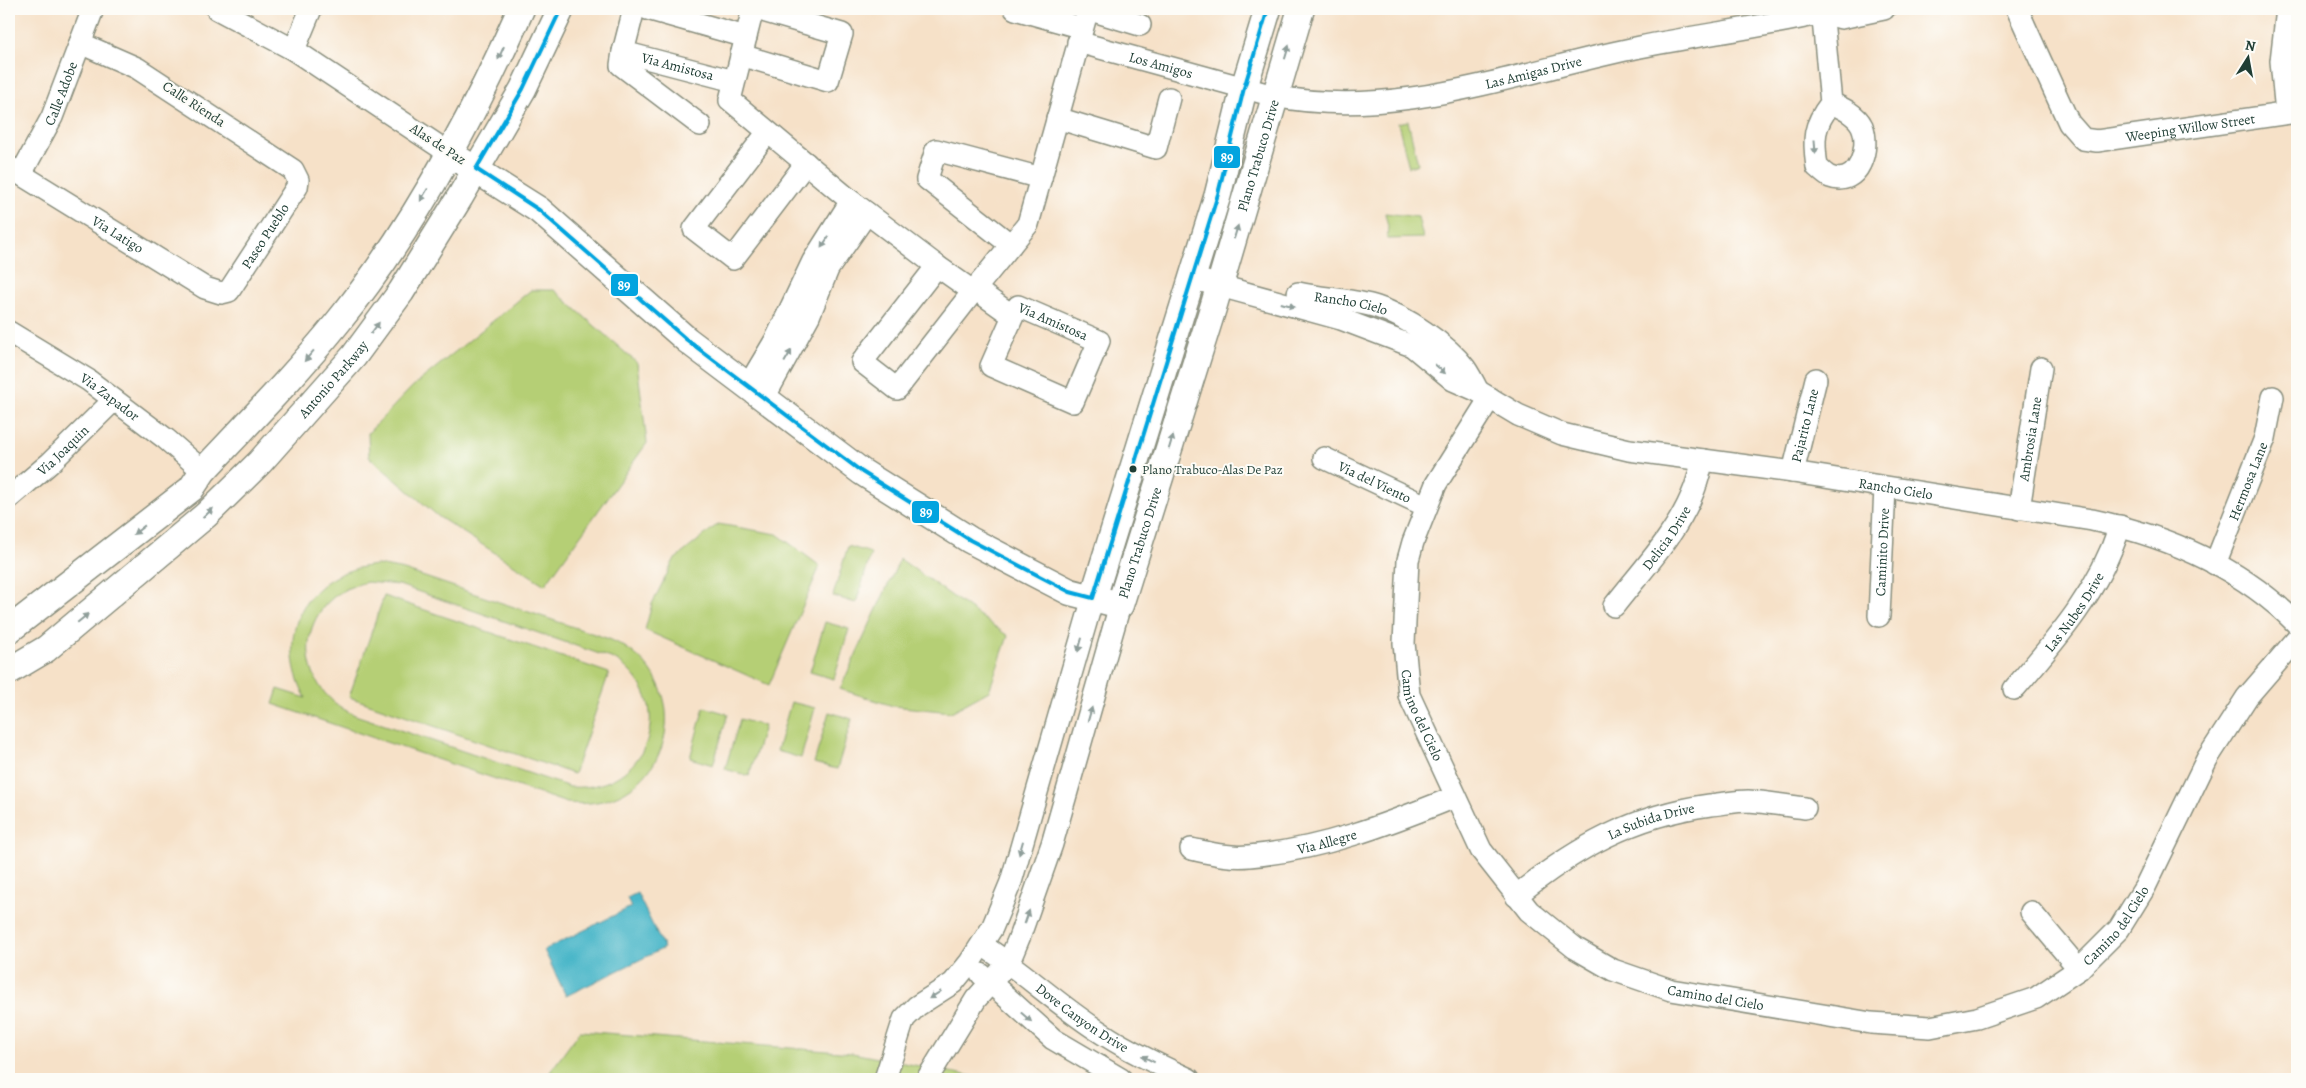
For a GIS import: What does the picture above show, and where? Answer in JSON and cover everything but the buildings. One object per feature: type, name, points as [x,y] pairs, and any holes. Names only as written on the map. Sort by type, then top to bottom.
[{"type":"main road","points":[[9,630],[191,489],[203,471],[339,322],[393,246],[449,153],[492,72],[521,9]]},
{"type":"main road","name":"Antonio Parkway","points":[[9,671],[46,649],[206,515],[287,433],[354,356],[401,292],[476,169],[523,89],[561,9]]},
{"type":"main road","name":"Plano Trabuco Drive","points":[[1094,598],[1218,194],[1244,88],[1268,9]]},
{"type":"main road","name":"Plano Trabuco Drive","points":[[1120,606],[1221,280],[1301,9]]},
{"type":"main road","name":"Alas de Paz","points":[[449,153],[539,210],[687,340],[862,472],[970,540],[1070,592],[1120,606]]},
{"type":"street","name":"Calle Adobe","points":[[15,171],[52,117],[93,9]]},
{"type":"street","name":"Alas de Paz","points":[[218,9],[294,50],[449,153]]},
{"type":"street","points":[[294,50],[311,9]]},
{"type":"street","points":[[623,52],[634,9]]},
{"type":"street","name":"Via Amistosa","points":[[647,9],[743,46],[828,81],[842,34],[755,9],[743,46],[730,100],[767,133],[859,207],[937,266],[967,287],[975,289],[1013,316]]},
{"type":"street","points":[[1015,9],[1084,22],[1140,25]]},
{"type":"street","name":"Las Amigas Drive","points":[[1244,88],[1300,101],[1338,104],[1391,101],[1457,90],[1639,47],[1824,10],[1841,18],[1884,9]]},
{"type":"street","name":"Weeping Willow Street","points":[[2017,9],[2068,124],[2083,140],[2097,141],[2292,112]]},
{"type":"street","points":[[2287,9],[2281,61],[2292,112]]},
{"type":"street","points":[[1824,10],[1831,102]]},
{"type":"street","points":[[937,266],[862,362],[897,389],[1028,224],[1084,22]]},
{"type":"street","name":"Los Amigos","points":[[1084,22],[1244,88]]},
{"type":"street","name":"Calle Rienda","points":[[80,43],[137,68],[152,77],[293,170],[298,180]]},
{"type":"street","name":"Via Amistosa","points":[[700,125],[621,65],[623,52],[734,81]]},
{"type":"street","points":[[1057,118],[1156,148],[1169,98]]},
{"type":"street","points":[[767,133],[694,229],[733,259],[806,163]]},
{"type":"street","points":[[1011,245],[927,179],[936,150],[1041,178]]},
{"type":"street","name":"Via Latigo","points":[[15,171],[212,292],[230,291]]},
{"type":"street","name":"Paseo Pueblo","points":[[230,291],[297,188],[298,180]]},
{"type":"street","points":[[756,392],[805,324],[828,269],[859,207]]},
{"type":"street","name":"Rancho Cielo","points":[[1193,271],[1368,328],[1416,337]]},
{"type":"street","name":"Rancho Cielo","points":[[1221,280],[1325,300],[1343,300],[1377,307],[1416,337],[1453,380],[1484,394],[1518,414],[1562,434],[1629,450],[1793,472],[2120,526],[2175,545],[2248,582],[2297,624]]},
{"type":"street","name":"Via Amistosa","points":[[1018,306],[1099,341],[1073,402],[992,366],[1013,316],[1018,306]]},
{"type":"street","points":[[1368,328],[1377,307]]},
{"type":"street","name":"Via Zapador","points":[[9,332],[88,380],[203,471]]},
{"type":"street","name":"Ambrosia Lane","points":[[2019,509],[2041,368]]},
{"type":"street","name":"Pajarito Lane","points":[[1793,472],[1816,379]]},
{"type":"street","name":"Camino del Cielo","points":[[1484,394],[1436,484],[1426,506],[1408,560],[1404,643],[1409,696],[1481,850],[1516,896],[1551,931],[1575,948],[1613,970],[1641,981],[1671,990],[1871,1023],[1930,1027],[1977,1018],[2036,998],[2079,969],[2119,929],[2145,888],[2207,758],[2247,697],[2297,639]]},
{"type":"street","name":"Hermosa Lane","points":[[2215,564],[2265,438],[2273,397]]},
{"type":"street","name":"Via Joaquin","points":[[9,498],[50,463],[114,400]]},
{"type":"street","name":"Via del Viento","points":[[1324,458],[1426,506]]},
{"type":"street","name":"Delicia Drive","points":[[1614,606],[1660,547],[1685,510],[1694,490],[1703,460]]},
{"type":"street","name":"Caminito Drive","points":[[1879,616],[1885,488]]},
{"type":"street","name":"Las Nubes Drive","points":[[2014,689],[2088,597],[2108,559],[2120,526]]},
{"type":"street","name":"Plano Trabuco Drive","points":[[898,1033],[904,1019],[917,1006],[953,983],[970,962],[992,928],[1011,882],[1094,598]]},
{"type":"street","name":"Plano Trabuco Drive","points":[[927,1079],[976,1000],[1009,962],[1052,844],[1120,606]]},
{"type":"street","name":"Via Allegre","points":[[1192,849],[1225,855],[1248,856],[1339,840],[1391,823],[1455,797]]},
{"type":"street","name":"La Subida Drive","points":[[1516,896],[1553,866],[1606,835],[1657,816],[1698,807],[1747,801],[1805,808]]},
{"type":"street","points":[[2031,912],[2079,969]]},
{"type":"street","name":"Dove Canyon Drive","points":[[982,945],[1009,962],[1056,1001],[1107,1037],[1189,1079]]},
{"type":"street","points":[[970,962],[990,984],[1052,1039],[1121,1079]]},
{"type":"street","points":[[874,1079],[883,1051],[898,1033]]},
{"type":"street","points":[[885,1079],[898,1033]]},
{"type":"green space","points":[[1408,121],[1418,164],[1409,167],[1398,123]]},
{"type":"green space","points":[[1385,213],[1418,217],[1423,238],[1387,239],[1388,226]]},
{"type":"green space","points":[[531,290],[554,290],[637,363],[647,443],[545,585],[439,517],[369,457],[368,433],[412,387]]},
{"type":"green space","points":[[718,524],[777,534],[820,566],[769,685],[645,630],[652,604],[674,560]]},
{"type":"green space","points":[[848,546],[871,553],[856,603],[833,596]]},
{"type":"green space","points":[[900,559],[1008,636],[989,691],[951,712],[893,706],[840,689]]},
{"type":"green space","points":[[378,565],[404,570],[609,639],[639,658],[658,683],[666,711],[664,740],[652,766],[632,788],[603,801],[567,803],[273,704],[278,689],[306,698],[296,674],[293,651],[295,630],[302,610],[314,593],[331,579],[353,570]],"holes":[[[367,582],[399,585],[614,659],[635,677],[646,698],[650,720],[647,741],[636,760],[620,775],[597,785],[570,787],[355,715],[333,702],[318,684],[310,664],[309,643],[314,623],[325,605],[343,591]]]},
{"type":"green space","points":[[384,596],[609,673],[574,774],[349,697]]},
{"type":"green space","points":[[825,622],[849,629],[834,679],[810,672]]},
{"type":"green space","points":[[791,702],[815,708],[801,758],[777,751]]},
{"type":"green space","points":[[704,707],[728,714],[713,765],[690,758]]},
{"type":"green space","points":[[829,712],[852,719],[837,769],[814,763]]},
{"type":"green space","points":[[740,719],[764,726],[749,776],[725,769]]},
{"type":"green space","points":[[580,1031],[852,1053],[986,1079],[545,1079]]},
{"type":"water","points":[[637,893],[664,948],[566,996],[544,950],[631,907],[627,898]]},
{"type":"transit line","name":"89","points":[[476,169],[523,89],[561,9]]},
{"type":"transit line","name":"89","points":[[1093,598],[1218,194],[1244,88],[1268,9]]},
{"type":"transit line","name":"89","points":[[476,169],[539,210],[687,340],[862,472],[970,540],[1070,592],[1093,598]]},
{"type":"place","name":"Plano Trabuco-Alas De Paz","points":[[1133,469]]}]
